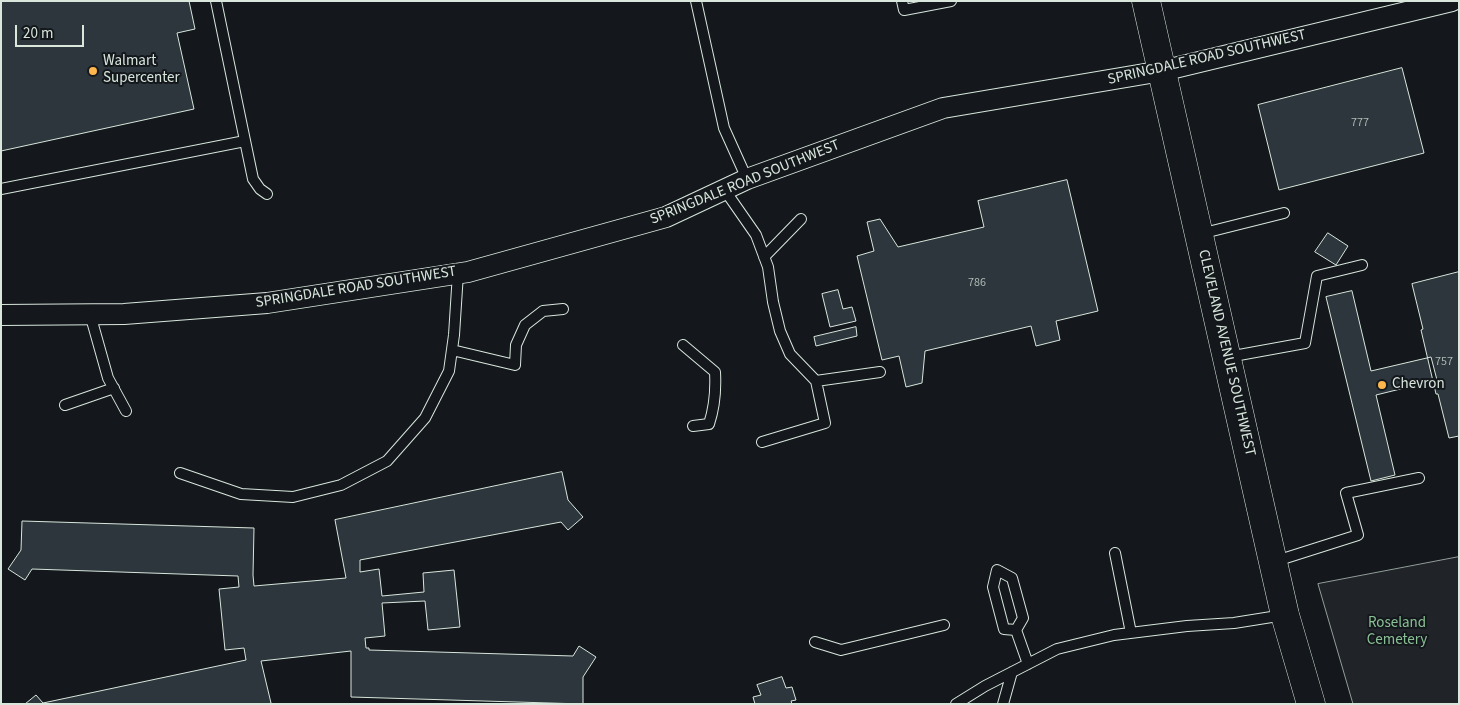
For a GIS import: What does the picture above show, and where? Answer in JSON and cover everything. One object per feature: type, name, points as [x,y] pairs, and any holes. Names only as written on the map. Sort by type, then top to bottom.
[{"type":"main road","name":"CLEVELAND AVENUE SOUTHWEST","points":[[1146,1],[1284,614],[1311,704]]},
{"type":"street","name":"SPRINGDALE ROAD SOUTHWEST","points":[[1,314],[124,314],[267,303],[468,272],[666,217],[747,179],[943,108],[1162,71],[1406,7],[1452,1]]},
{"type":"lane","points":[[216,1],[253,178],[260,189],[267,194]]},
{"type":"lane","points":[[696,1],[724,128],[747,179]]},
{"type":"lane","points":[[902,1],[904,10],[951,1]]},
{"type":"lane","points":[[1,190],[245,140]]},
{"type":"lane","points":[[724,189],[756,236],[768,268],[773,302],[783,338],[790,354],[816,381],[826,423],[762,442]]},
{"type":"lane","points":[[1199,234],[1284,212]]},
{"type":"lane","points":[[764,257],[801,218]]},
{"type":"lane","points":[[1227,357],[1305,343],[1317,276],[1362,265]]},
{"type":"lane","points":[[180,473],[241,494],[293,497],[341,485],[387,461],[425,418],[449,371],[458,273]]},
{"type":"lane","points":[[452,350],[516,365],[516,345],[525,326],[543,311],[563,309]]},
{"type":"lane","points":[[90,314],[108,378],[126,411]]},
{"type":"lane","points":[[683,345],[715,372],[715,403],[709,424],[693,426]]},
{"type":"lane","points":[[816,381],[880,372]]},
{"type":"lane","points":[[65,406],[114,388]]},
{"type":"lane","points":[[1273,562],[1358,535],[1346,493],[1419,478]]},
{"type":"lane","points":[[1115,554],[1131,633]]},
{"type":"lane","points":[[1016,630],[1004,628],[993,587],[997,570],[1012,578],[1023,618],[1016,630],[1028,664]]},
{"type":"lane","points":[[956,704],[985,686],[1057,649],[1114,635],[1187,626],[1234,623],[1284,614]]},
{"type":"lane","points":[[815,642],[841,650],[944,625]]},
{"type":"lane","points":[[1002,704],[1012,672]]},
{"type":"green space","name":"Roseland Cemetery","points":[[1459,557],[1459,704],[1353,704],[1318,584]]},
{"type":"building","name":"Walmart Supercenter","points":[[1,1],[189,1],[195,29],[177,33],[194,109],[1,151]]},
{"type":"building","points":[[1402,68],[1424,153],[1279,190],[1258,105]]},
{"type":"building","points":[[1067,180],[1098,311],[1056,321],[1060,340],[1036,346],[1031,326],[925,351],[922,383],[906,387],[899,356],[882,360],[857,256],[874,251],[867,222],[880,219],[898,247],[984,227],[978,201]]},
{"type":"building","points":[[1328,233],[1348,246],[1336,265],[1315,252]]},
{"type":"building","points":[[1459,272],[1459,436],[1449,438],[1438,394],[1436,394],[1412,284]]},
{"type":"building","points":[[838,290],[843,309],[852,307],[856,321],[830,327],[822,294]]},
{"type":"building","name":"Chevron","points":[[1352,291],[1371,371],[1431,357],[1437,380],[1376,395],[1395,475],[1371,481],[1326,297]]},
{"type":"building","points":[[856,327],[857,336],[816,346],[814,337]]},
{"type":"building","points":[[562,472],[568,500],[583,517],[568,530],[561,522],[360,560],[360,572],[379,569],[382,596],[424,592],[423,573],[454,570],[460,627],[428,630],[425,601],[382,603],[385,636],[365,638],[366,648],[369,648],[369,650],[573,656],[579,646],[596,657],[583,677],[583,704],[351,697],[351,651],[261,661],[271,703],[268,704],[25,704],[36,695],[43,703],[246,660],[244,648],[225,650],[219,589],[239,587],[238,576],[32,569],[25,580],[8,569],[21,550],[22,521],[254,528],[254,586],[346,578],[335,520]]},
{"type":"building","points":[[782,677],[786,688],[792,687],[796,700],[791,701],[792,704],[755,704],[753,697],[761,695],[757,685]]},
{"type":"place","name":"Walmart Supercenter","points":[[93,71]]},
{"type":"place","name":"Chevron","points":[[1382,385]]}]
